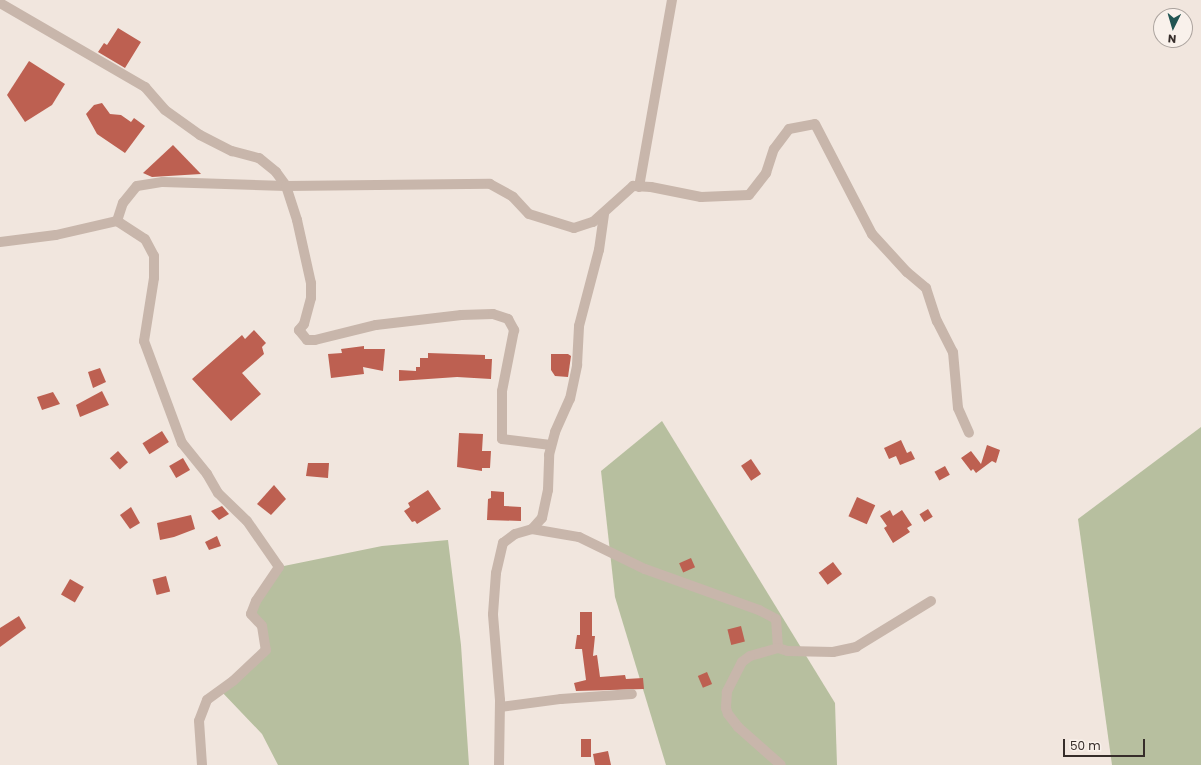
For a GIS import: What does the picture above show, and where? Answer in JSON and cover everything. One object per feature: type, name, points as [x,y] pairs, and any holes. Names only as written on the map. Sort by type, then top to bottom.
[{"type":"street","points":[[639,187],[672,0]]},
{"type":"street","points":[[0,3],[145,87],[165,110],[200,135],[232,151],[259,158],[276,172],[286,186],[297,220],[311,284],[311,298],[300,333],[308,340],[315,340],[376,325],[461,316],[500,316],[512,324],[514,330],[502,391],[502,439],[551,446]]},
{"type":"street","points":[[117,221],[123,203],[137,186],[163,182],[286,186],[490,184],[513,197],[529,214],[574,228],[593,222],[621,195],[633,186],[701,197],[749,195],[766,173],[774,148],[789,129],[815,124],[872,234],[906,272],[926,288],[936,321],[953,352],[958,408],[969,433]]},
{"type":"street","points":[[532,529],[542,518],[548,490],[551,446],[555,432],[570,399],[577,365],[579,326],[599,250],[604,213]]},
{"type":"street","points":[[0,242],[56,235],[117,221],[145,239],[154,256],[154,278],[144,341],[182,443],[207,474],[218,493],[247,521],[278,567],[256,601],[251,614],[262,626],[266,650],[233,681],[207,700],[199,721],[202,765]]},
{"type":"street","points":[[499,765],[500,707],[493,614],[496,573],[503,543],[515,534],[532,529],[579,537],[645,569],[774,617],[778,621],[778,648]]},
{"type":"street","points":[[781,765],[738,727],[728,714],[726,708],[727,692],[742,662],[750,656],[778,648],[833,652],[856,647],[931,601]]},
{"type":"street","points":[[500,707],[561,699],[632,694]]},
{"type":"green space","points":[[662,421],[835,703],[837,765],[666,765],[615,597],[601,471]]},
{"type":"green space","points":[[1201,427],[1201,765],[1112,765],[1078,519]]},
{"type":"green space","points":[[448,540],[461,645],[469,765],[278,765],[262,734],[220,690],[266,650],[262,626],[251,614],[279,567],[382,546]]},
{"type":"building","points":[[118,28],[141,42],[125,68],[98,52],[104,43],[107,45]]},
{"type":"building","points":[[29,61],[65,84],[52,105],[25,122],[7,95]]},
{"type":"building","points":[[102,103],[110,114],[121,115],[131,122],[134,118],[145,126],[125,153],[97,134],[86,114],[94,105]]},
{"type":"building","points":[[173,145],[201,174],[152,177],[143,173]]},
{"type":"building","points":[[254,330],[266,343],[262,347],[264,354],[242,373],[261,394],[231,421],[192,379],[242,335],[245,339]]},
{"type":"building","points":[[364,346],[364,349],[385,349],[383,371],[363,367],[364,374],[331,378],[328,354],[342,353],[341,349]]},
{"type":"building","points":[[428,353],[485,355],[485,359],[492,359],[491,379],[457,377],[399,381],[399,370],[416,371],[416,367],[420,367],[420,358],[428,358]]},
{"type":"building","points":[[551,354],[568,354],[571,356],[568,377],[555,376],[551,370]]},
{"type":"building","points":[[100,368],[106,382],[93,388],[88,372]]},
{"type":"building","points":[[102,391],[109,405],[80,417],[76,405]]},
{"type":"building","points":[[53,392],[60,404],[42,410],[37,397]]},
{"type":"building","points":[[162,431],[169,442],[149,454],[142,443]]},
{"type":"building","points":[[459,433],[483,434],[482,451],[491,451],[490,468],[482,468],[482,471],[457,467]]},
{"type":"building","points":[[901,440],[907,453],[911,451],[915,459],[900,465],[896,456],[889,459],[884,448]]},
{"type":"building","points":[[987,445],[1000,450],[996,463],[992,461],[976,473],[973,469],[971,471],[961,458],[971,451],[981,464]]},
{"type":"building","points":[[118,451],[128,462],[120,470],[110,458]]},
{"type":"building","points":[[183,458],[190,470],[176,478],[169,466]]},
{"type":"building","points":[[751,459],[761,474],[751,481],[741,466]]},
{"type":"building","points":[[308,463],[329,463],[328,478],[306,476]]},
{"type":"building","points":[[945,466],[950,475],[939,481],[935,472]]},
{"type":"building","points":[[274,485],[286,499],[271,515],[257,504]]},
{"type":"building","points":[[428,490],[441,509],[417,524],[415,521],[412,522],[404,511],[410,507],[408,503]]},
{"type":"building","points":[[491,491],[504,492],[504,506],[521,507],[521,521],[487,520],[488,499],[491,498]]},
{"type":"building","points":[[857,497],[875,505],[867,524],[848,516]]},
{"type":"building","points":[[222,506],[229,514],[219,520],[211,511]]},
{"type":"building","points":[[131,507],[140,523],[130,529],[120,515]]},
{"type":"building","points":[[928,509],[933,517],[924,522],[920,514]]},
{"type":"building","points":[[890,510],[893,516],[902,510],[912,525],[907,528],[910,532],[893,543],[884,528],[887,526],[880,516]]},
{"type":"building","points":[[191,515],[195,529],[174,537],[160,540],[157,523]]},
{"type":"building","points":[[217,536],[221,546],[209,550],[205,542]]},
{"type":"building","points":[[691,558],[695,567],[683,572],[679,563]]},
{"type":"building","points":[[833,562],[842,574],[828,585],[819,573]]},
{"type":"building","points":[[166,576],[170,591],[157,595],[152,580]]},
{"type":"building","points":[[70,579],[84,587],[75,603],[61,595]]},
{"type":"building","points":[[580,612],[592,612],[592,636],[595,636],[593,656],[597,655],[600,677],[625,675],[626,679],[643,678],[644,689],[576,691],[574,683],[586,680],[582,649],[575,649],[577,635],[580,635]]},
{"type":"building","points":[[19,616],[26,628],[0,647],[0,628]]},
{"type":"building","points":[[741,626],[745,642],[731,645],[727,629]]},
{"type":"building","points":[[707,672],[712,684],[703,688],[698,676]]},
{"type":"building","points":[[581,739],[591,739],[591,757],[581,757]]},
{"type":"building","points":[[608,751],[611,765],[595,765],[593,754]]}]
